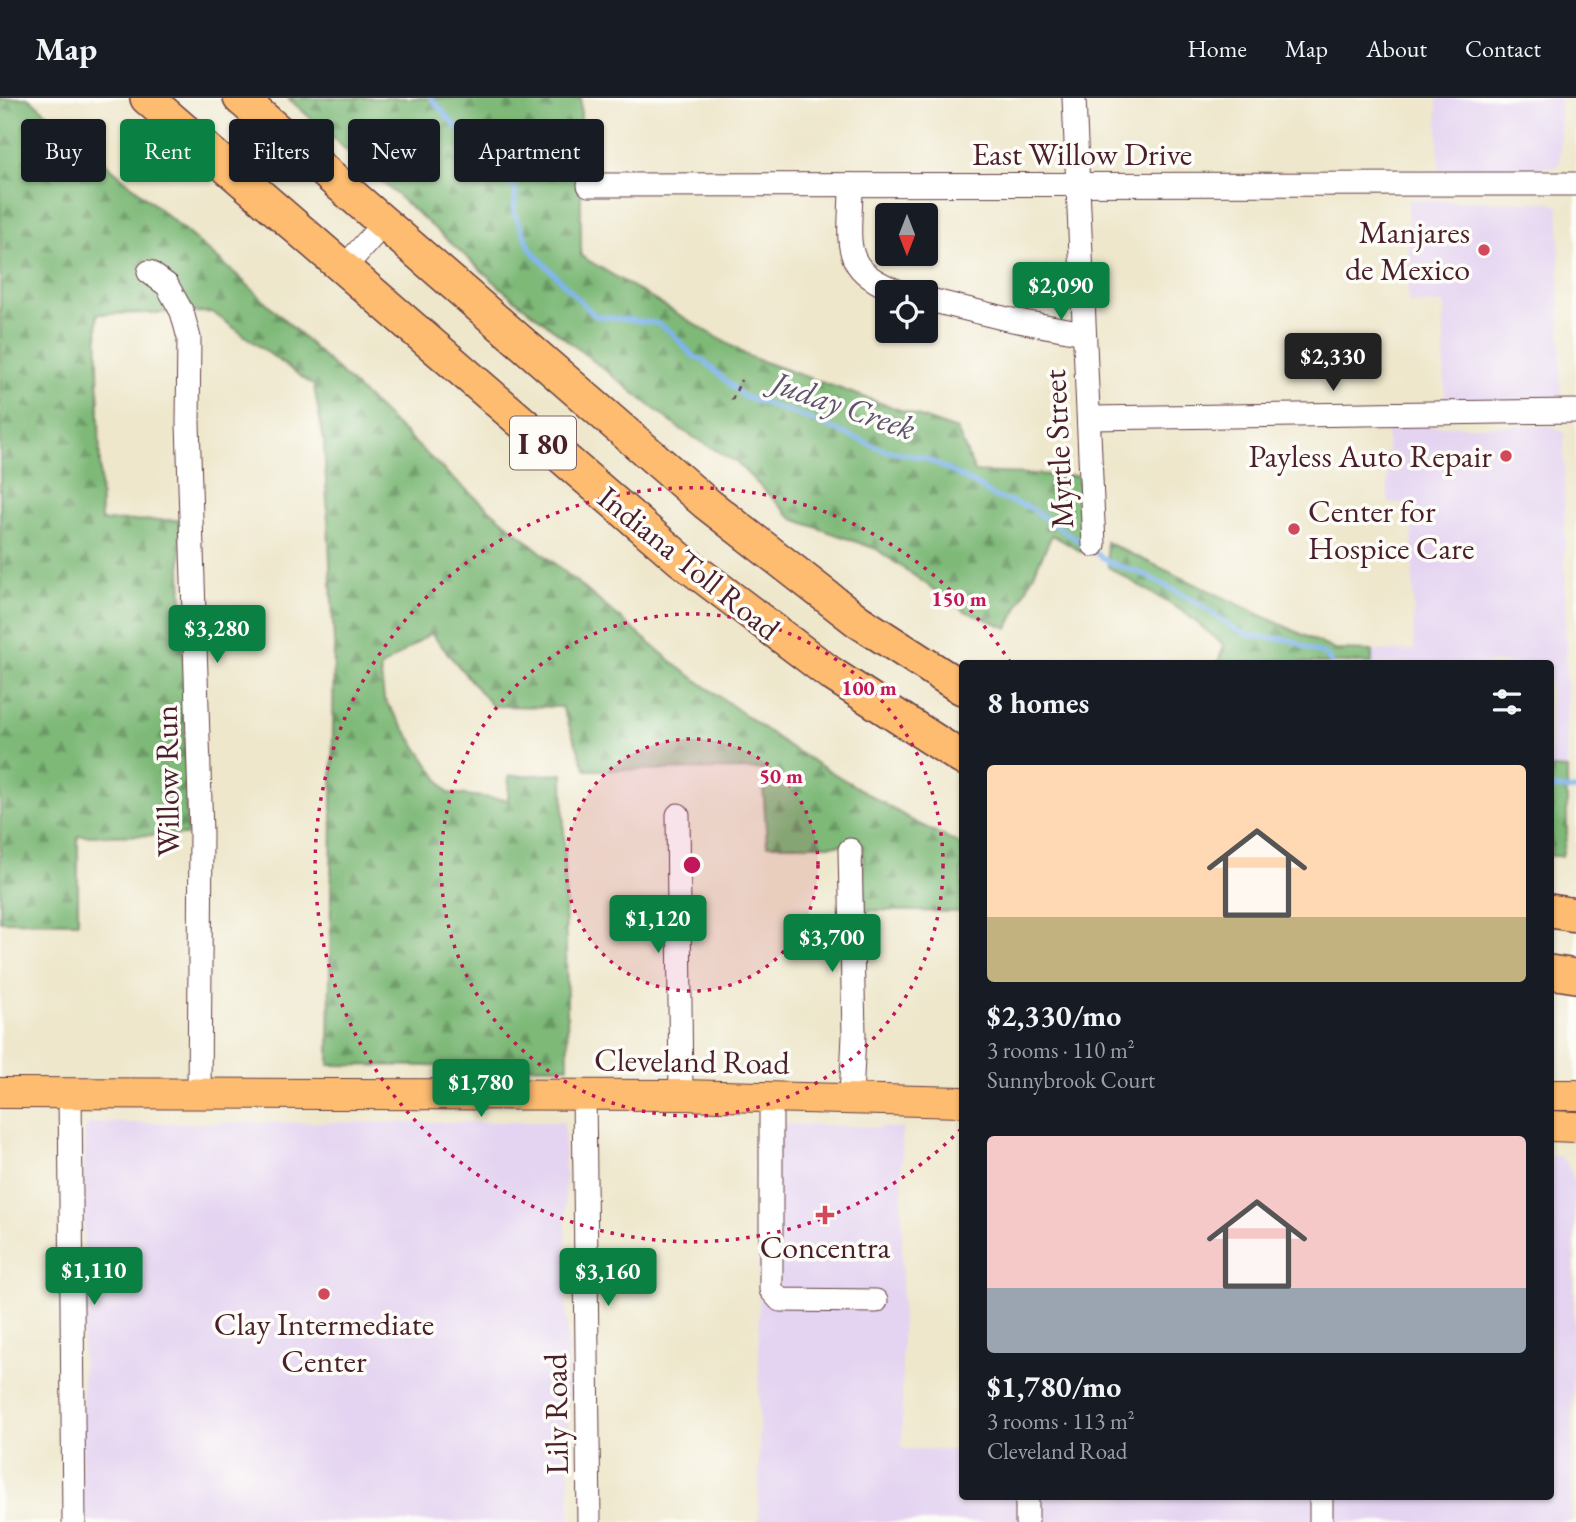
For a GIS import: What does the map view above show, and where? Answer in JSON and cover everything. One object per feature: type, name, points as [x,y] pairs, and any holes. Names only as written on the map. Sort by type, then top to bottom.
[{"type":"highway","name":"Indiana Toll Road","points":[[147,98],[681,560],[830,673],[959,756]]},
{"type":"highway","name":"Indiana Toll Road","points":[[240,98],[737,528],[858,621],[959,686]]},
{"type":"highway","points":[[1554,912],[1576,915]]},
{"type":"highway","points":[[1554,973],[1576,976]]},
{"type":"main road","name":"Cleveland Road","points":[[0,1093],[584,1094],[959,1102]]},
{"type":"main road","points":[[1554,1095],[1576,1095]]},
{"type":"main road","points":[[1554,1126],[1576,1127]]},
{"type":"street","name":"Myrtle Street","points":[[1074,98],[1094,545]]},
{"type":"street","name":"East Willow Drive","points":[[589,185],[1576,184]]},
{"type":"street","points":[[851,185],[852,248],[855,262],[875,283]]},
{"type":"street","points":[[343,269],[383,224]]},
{"type":"street","name":"Willow Run","points":[[149,272],[167,285],[182,312],[188,338],[188,423],[201,832],[199,1093]]},
{"type":"street","points":[[938,302],[1007,319],[1084,333]]},
{"type":"street","points":[[1090,418],[1576,411]]},
{"type":"street","points":[[678,815],[681,1095]]},
{"type":"street","points":[[850,850],[853,965],[851,1098]]},
{"type":"street","points":[[70,1092],[74,1522]]},
{"type":"street","name":"Lily Road","points":[[584,1094],[589,1522]]},
{"type":"street","points":[[771,1097],[771,1290],[780,1300],[876,1301]]},
{"type":"street","points":[[1027,1500],[1027,1522]]},
{"type":"street","points":[[1321,1500],[1321,1522]]},
{"type":"path","points":[[732,400],[741,380]]},
{"type":"shaded area","points":[[1437,98],[1560,98],[1560,162],[1556,167],[1439,169]]},
{"type":"shaded area","points":[[1408,200],[1551,202],[1559,207],[1561,395],[1557,400],[1445,401],[1444,304],[1408,303]]},
{"type":"shaded area","points":[[1387,426],[1552,426],[1564,433],[1567,769],[1554,768],[1554,660],[1372,660],[1372,651],[1414,650],[1412,503],[1388,503]]},
{"type":"shaded area","name":"Clay Intermediate Center","points":[[564,1122],[570,1522],[81,1522],[85,1130],[90,1123]]},
{"type":"shaded area","points":[[759,1123],[902,1128],[902,1449],[959,1450],[959,1500],[1554,1500],[1554,1154],[1567,1163],[1575,1182],[1571,1522],[759,1522]]},
{"type":"green space","points":[[0,98],[29,98],[54,119],[21,119],[21,182],[106,182],[106,164],[120,176],[120,182],[128,182],[238,276],[451,477],[677,666],[791,748],[915,822],[959,844],[959,912],[865,910],[863,845],[767,845],[762,769],[586,770],[562,707],[492,706],[431,633],[380,668],[384,699],[448,793],[508,800],[509,776],[563,774],[568,1067],[329,1065],[334,642],[324,441],[314,386],[212,312],[97,314],[101,521],[180,520],[187,835],[78,836],[78,922],[0,921]]},
{"type":"green space","points":[[288,98],[581,98],[581,119],[454,119],[454,182],[581,182],[581,256],[750,357],[957,430],[975,472],[1079,476],[1082,552],[1052,535],[1008,628],[965,611],[876,549],[793,519],[737,463],[680,429],[507,293],[382,182],[440,182],[440,119],[348,119],[348,151],[334,139],[334,119],[312,119]]},
{"type":"green space","points":[[1106,542],[1335,650],[1372,651],[1372,660],[1219,660],[1224,645],[1185,613],[1108,567]]},
{"type":"green space","points":[[1554,768],[1567,769],[1567,834],[1562,856],[1554,856]]},
{"type":"waterway","name":"Juday Creek","points":[[431,98],[484,159],[516,190],[514,213],[532,251],[595,316],[656,323],[670,331],[693,356],[703,360],[744,397],[802,416],[884,450],[925,458],[981,487],[992,496],[1029,507],[1109,562],[1145,575],[1198,603],[1236,630],[1250,636],[1290,640],[1330,660]]},
{"type":"waterway","name":"Juday Creek","points":[[1554,788],[1576,790]]},
{"type":"place","name":"Manjares de Mexico","points":[[1484,250]]},
{"type":"place","name":"Payless Auto Repair","points":[[1506,456]]},
{"type":"place","name":"Center for Hospice Care","points":[[1294,529]]},
{"type":"place","name":"Concentra","points":[[825,1215]]},
{"type":"place","name":"Clay Intermediate Center","points":[[324,1294]]}]
